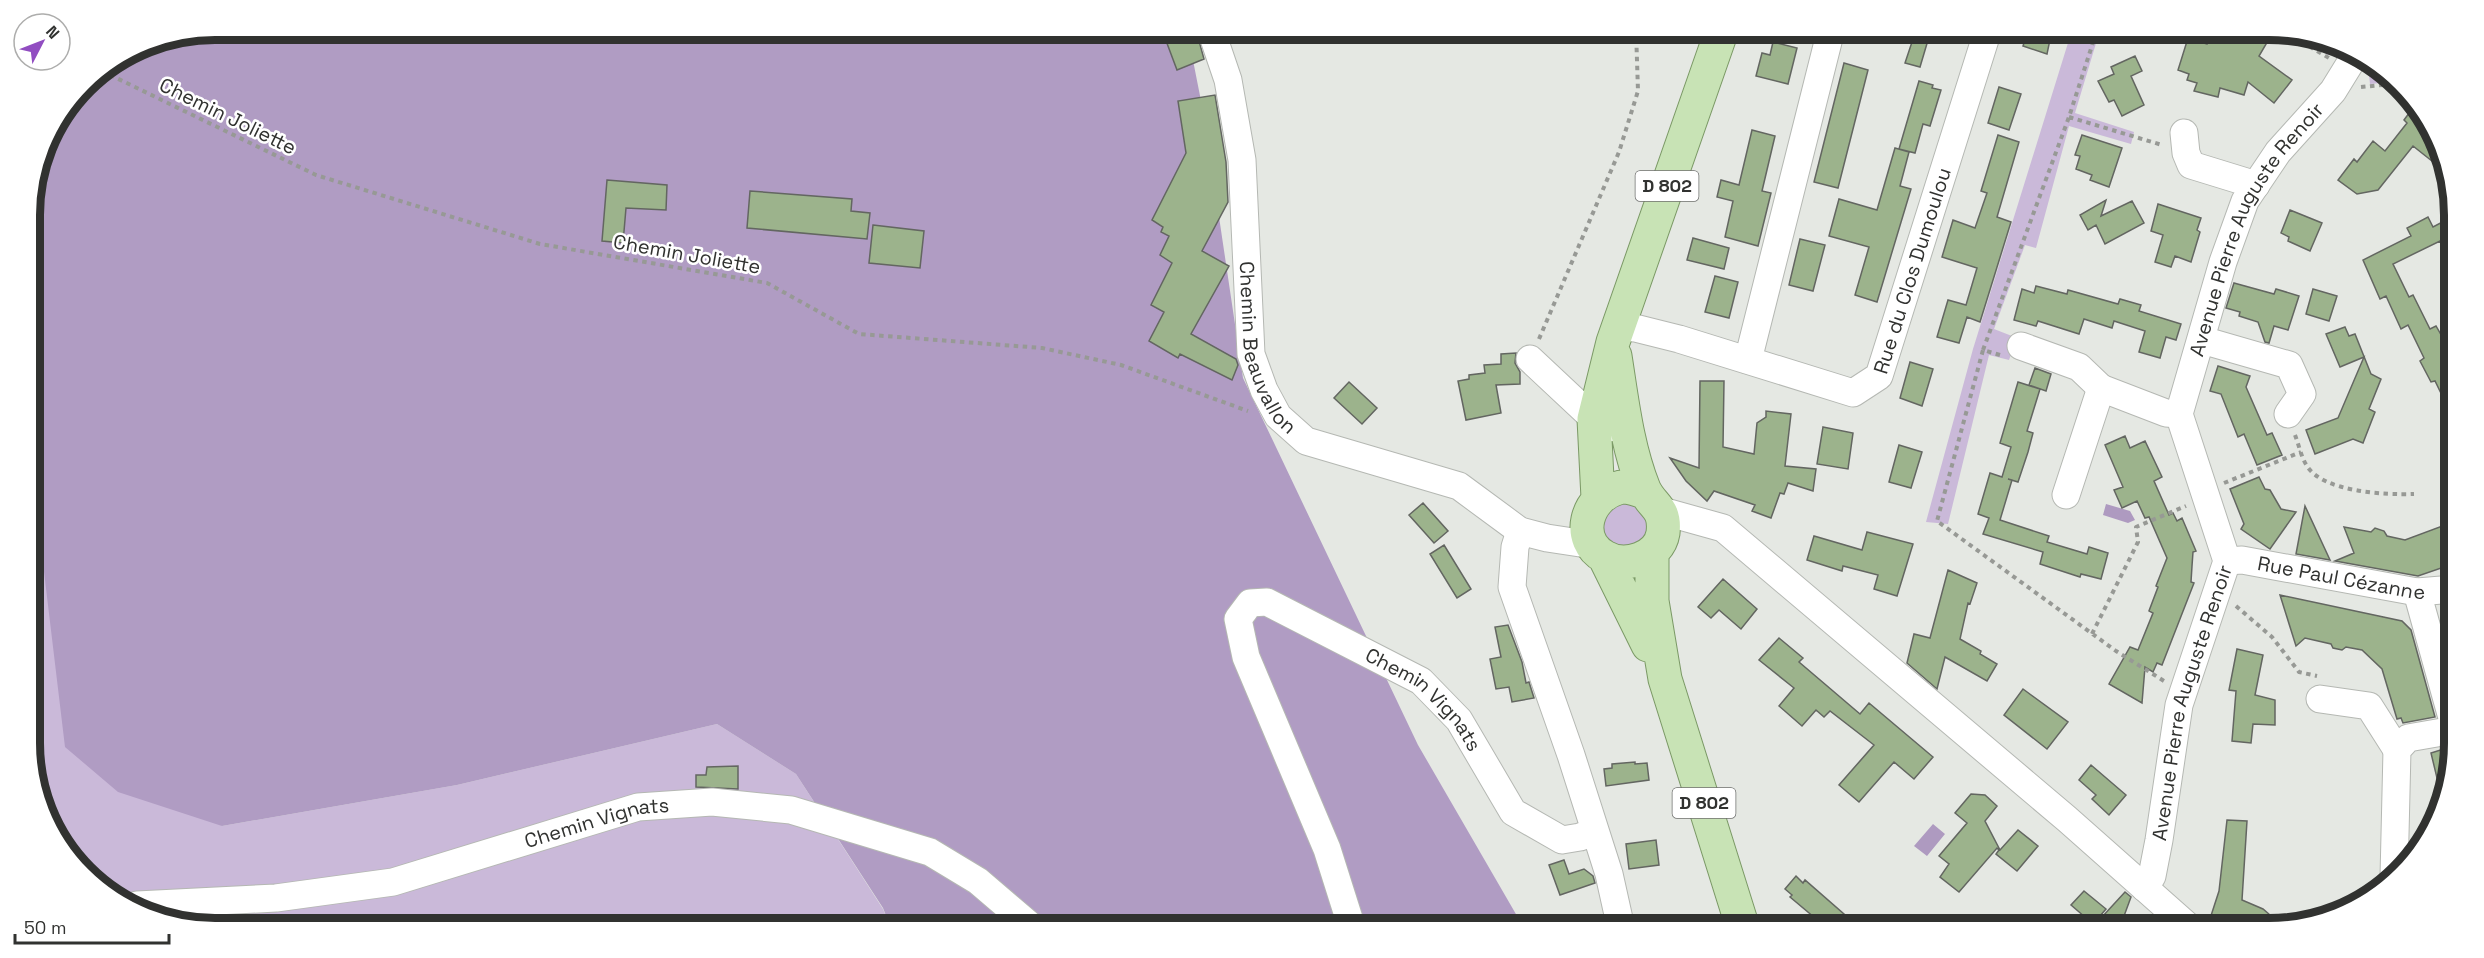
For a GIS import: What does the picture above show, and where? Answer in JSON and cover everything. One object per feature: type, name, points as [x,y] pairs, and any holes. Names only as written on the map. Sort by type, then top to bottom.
[{"type":"main road","name":"D 802","points":[[1593,505],[1594,419],[1615,335],[1718,40]]},
{"type":"main road","name":"D 802","points":[[1615,335],[1629,439],[1655,523],[1652,601],[1665,679],[1740,917]]},
{"type":"main road","points":[[1620,487],[1655,523],[1629,563],[1599,551],[1587,528],[1593,505],[1620,487]]},
{"type":"main road","name":"D 802","points":[[1599,551],[1665,679]]},
{"type":"street","name":"Chemin Beauvallon","points":[[1214,40],[1228,80],[1242,160],[1251,354],[1264,390],[1278,416],[1306,441],[1459,486],[1528,533],[1599,551]]},
{"type":"street","points":[[1748,360],[1828,40]]},
{"type":"street","name":"Rue du Clos Dumoulou","points":[[1615,335],[1635,328],[1679,339],[1853,393],[1879,376],[1985,40]]},
{"type":"street","name":"Avenue Pierre Auguste Renoir","points":[[2145,888],[2152,876],[2179,705],[2227,561],[2179,414],[2223,262],[2245,201],[2278,152],[2333,91],[2344,58]]},
{"type":"street","points":[[2185,143],[2191,165],[2256,185]]},
{"type":"street","points":[[2202,340],[2289,365],[2302,394],[2288,414]]},
{"type":"street","points":[[2021,346],[2079,367],[2101,388],[2166,413],[2179,414]]},
{"type":"street","points":[[1530,359],[1594,419],[1629,439]]},
{"type":"street","points":[[2066,495],[2101,388]]},
{"type":"street","points":[[1593,505],[1563,527],[1528,533],[1515,547],[1512,587],[1571,755],[1609,874],[1619,917]]},
{"type":"street","points":[[1655,523],[1723,528],[2058,811],[2178,917]]},
{"type":"street","name":"Rue Paul Cézanne","points":[[2227,561],[2242,560],[2417,592],[2444,590]]},
{"type":"street","points":[[2417,592],[2444,688]]},
{"type":"street","name":"Chemin Vignats","points":[[1349,917],[1327,849],[1246,657],[1238,619],[1250,603],[1267,602],[1421,681],[1459,720],[1513,813],[1562,840],[1594,832]]},
{"type":"street","points":[[2320,699],[2369,706],[2397,750],[2394,864]]},
{"type":"street","points":[[2397,750],[2408,738],[2444,732]]},
{"type":"street","name":"Chemin Vignats","points":[[151,904],[276,898],[393,882],[638,807],[712,802],[791,810],[930,852],[978,880],[1021,918]]},
{"type":"path","points":[[1530,359],[1622,142],[1638,91],[1636,40]]},
{"type":"path","points":[[2094,40],[2069,117],[1983,350],[1937,521],[2151,675],[2184,690]]},
{"type":"path","points":[[2308,46],[2331,59],[2341,57]]},
{"type":"path","name":"Chemin Joliette","points":[[111,75],[316,175],[540,244],[767,283],[859,334],[1042,348],[1121,365],[1262,416],[1278,416]]},
{"type":"path","points":[[2361,87],[2385,85]]},
{"type":"path","points":[[2069,117],[2185,143]]},
{"type":"path","points":[[1983,350],[2007,357],[2021,346]]},
{"type":"path","points":[[2288,414],[2307,467],[2322,481],[2383,495],[2414,494]]},
{"type":"path","points":[[2092,634],[2138,542],[2136,527],[2301,452]]},
{"type":"path","points":[[2217,591],[2272,637],[2299,672],[2319,677],[2320,699]]},
{"type":"shaded area","points":[[216,40],[1189,40],[1204,116],[1243,378],[1418,745],[1518,917],[887,918],[883,908],[796,774],[717,724],[457,785],[222,826],[118,792],[65,747],[41,547],[41,204],[46,171],[64,128],[92,92],[118,70],[171,46]]},
{"type":"shaded area","points":[[2069,40],[2097,40],[2075,113],[2134,132],[2131,144],[2069,126],[2036,248],[2025,245],[1994,329],[2017,338],[2009,360],[1989,355],[1948,524],[1926,522],[1973,349]]},
{"type":"shaded area","points":[[2317,48],[2331,53],[2328,55]]},
{"type":"shaded area","points":[[2369,72],[2382,83],[2370,84]]},
{"type":"shaded area","points":[[1625,500],[1642,507],[1649,524],[1642,541],[1625,548],[1608,541],[1601,524],[1608,507]]},
{"type":"shaded area","points":[[2106,504],[2130,511],[2135,520],[2128,523],[2103,515]]},
{"type":"shaded area","points":[[41,513],[222,826],[457,785],[717,724],[796,774],[887,918],[216,918],[171,912],[138,899],[118,888],[100,874],[70,840],[50,798],[44,776],[41,754]]},
{"type":"shaded area","points":[[1933,824],[1945,834],[1927,856],[1914,846]]},
{"type":"building","points":[[1166,40],[1199,40],[1204,59],[1177,70]]},
{"type":"building","points":[[1913,40],[1928,40],[1920,67],[1905,63]]},
{"type":"building","points":[[2025,40],[2050,40],[2047,54],[2023,46]]},
{"type":"building","points":[[2187,40],[2207,44],[2208,40],[2268,40],[2259,56],[2292,80],[2274,103],[2248,82],[2244,95],[2220,88],[2218,97],[2194,91],[2197,83],[2187,80],[2189,74],[2178,70]]},
{"type":"building","points":[[1773,42],[1797,48],[1788,84],[1756,76],[1762,53],[1770,55]]},
{"type":"building","points":[[2135,56],[2142,71],[2131,76],[2144,105],[2122,116],[2114,100],[2109,102],[2098,81],[2114,74],[2111,67]]},
{"type":"building","points":[[1844,63],[1868,70],[1838,188],[1814,182]]},
{"type":"building","points":[[1919,81],[1941,90],[1930,126],[1923,124],[1915,153],[1899,149]]},
{"type":"building","points":[[1999,87],[2021,94],[2009,130],[1988,123]]},
{"type":"building","points":[[1215,95],[1226,162],[1228,202],[1202,251],[1229,266],[1191,334],[1236,359],[1238,365],[1232,380],[1180,354],[1178,358],[1149,341],[1164,312],[1151,305],[1172,263],[1160,255],[1169,236],[1161,232],[1163,227],[1152,220],[1186,153],[1178,101]]},
{"type":"building","points":[[2410,112],[2425,138],[2435,164],[2413,146],[2378,190],[2357,194],[2338,180],[2354,159],[2357,162],[2373,141],[2385,151],[2407,123],[2404,120]]},
{"type":"building","points":[[1752,130],[1775,136],[1762,191],[1771,193],[1758,246],[1725,237],[1733,201],[1717,197],[1721,180],[1739,185]]},
{"type":"building","points":[[1998,135],[2019,142],[1997,217],[2011,222],[1980,322],[1967,317],[1959,343],[1937,337],[1948,300],[1966,305],[1977,268],[1942,257],[1953,220],[1975,228],[1987,193],[1981,191]]},
{"type":"building","points":[[2082,135],[2122,148],[2109,187],[2090,180],[2092,175],[2076,169],[2080,156],[2075,155]]},
{"type":"building","points":[[1895,148],[1909,152],[1900,186],[1911,189],[1877,302],[1855,295],[1869,247],[1829,236],[1839,199],[1877,210]]},
{"type":"building","points":[[607,180],[667,185],[666,210],[626,208],[623,243],[602,241]]},
{"type":"building","points":[[750,191],[852,199],[851,211],[870,213],[867,239],[747,228]]},
{"type":"building","points":[[2106,200],[2101,216],[2132,201],[2144,223],[2105,244],[2096,225],[2088,230],[2080,215]]},
{"type":"building","points":[[2158,204],[2201,218],[2197,230],[2200,232],[2191,262],[2175,256],[2171,267],[2155,262],[2163,235],[2151,231]]},
{"type":"building","points":[[2290,210],[2322,223],[2310,251],[2288,241],[2289,237],[2281,233]]},
{"type":"building","points":[[2428,217],[2433,227],[2444,221],[2444,249],[2440,241],[2393,264],[2409,297],[2413,295],[2430,329],[2436,326],[2444,340],[2444,400],[2435,381],[2431,382],[2420,361],[2424,358],[2408,325],[2401,329],[2386,296],[2380,299],[2363,260],[2411,236],[2407,228]]},
{"type":"building","points":[[873,225],[924,231],[920,268],[869,263]]},
{"type":"building","points":[[1693,238],[1729,248],[1724,269],[1687,260]]},
{"type":"building","points":[[1800,239],[1825,245],[1813,291],[1789,285]]},
{"type":"building","points":[[1715,276],[1738,282],[1729,318],[1705,312]]},
{"type":"building","points":[[2234,283],[2274,294],[2276,289],[2299,296],[2288,330],[2274,326],[2269,343],[2265,342],[2258,322],[2239,316],[2240,312],[2226,308]]},
{"type":"building","points":[[2036,286],[2067,294],[2068,290],[2118,304],[2120,299],[2141,305],[2139,311],[2181,324],[2176,340],[2166,337],[2160,358],[2139,352],[2145,331],[2114,321],[2112,328],[2084,319],[2079,334],[2038,321],[2036,326],[2014,320],[2022,289],[2034,293]]},
{"type":"building","points":[[2313,289],[2337,296],[2329,321],[2306,314]]},
{"type":"building","points":[[2345,327],[2349,336],[2355,334],[2371,374],[2381,379],[2369,409],[2375,412],[2363,443],[2353,439],[2315,454],[2306,430],[2338,418],[2364,357],[2340,367],[2326,334]]},
{"type":"building","points":[[1516,353],[1515,363],[1520,372],[1520,384],[1496,385],[1501,413],[1466,420],[1458,381],[1469,379],[1469,375],[1485,373],[1484,365],[1501,364],[1501,354]]},
{"type":"building","points":[[1910,362],[1933,369],[1922,406],[1900,398]]},
{"type":"building","points":[[2218,366],[2250,376],[2246,387],[2267,435],[2272,433],[2282,455],[2257,465],[2244,434],[2238,437],[2221,394],[2210,391]]},
{"type":"building","points":[[2035,368],[2051,374],[2046,391],[2029,385]]},
{"type":"building","points":[[1700,381],[1724,381],[1723,447],[1754,454],[1757,423],[1766,417],[1766,411],[1791,414],[1785,466],[1816,469],[1813,491],[1788,483],[1784,494],[1780,493],[1771,518],[1752,511],[1755,505],[1714,491],[1707,501],[1686,481],[1670,458],[1699,468]]},
{"type":"building","points":[[1349,382],[1377,408],[1362,424],[1334,398]]},
{"type":"building","points":[[2018,382],[2040,389],[2027,431],[2033,433],[2028,452],[2018,482],[2012,480],[2000,520],[2049,536],[2047,542],[2087,554],[2089,547],[2108,553],[2101,579],[2081,574],[2080,577],[2040,564],[2043,552],[1983,534],[1989,518],[1978,514],[1990,473],[2002,477],[2011,447],[2000,443]]},
{"type":"building","points":[[1823,427],[1853,433],[1848,469],[1817,464]]},
{"type":"building","points":[[2125,436],[2130,448],[2145,441],[2162,477],[2154,481],[2169,515],[2173,513],[2177,521],[2182,518],[2196,551],[2193,552],[2191,582],[2194,583],[2162,665],[2157,663],[2153,672],[2145,667],[2142,703],[2109,684],[2130,647],[2138,650],[2153,613],[2149,611],[2167,558],[2149,517],[2145,518],[2137,501],[2122,508],[2114,490],[2123,487],[2105,445]]},
{"type":"building","points":[[1899,445],[1922,452],[1911,488],[1889,482]]},
{"type":"building","points":[[2259,477],[2265,489],[2270,490],[2281,509],[2296,512],[2270,549],[2241,529],[2244,524],[2230,489]]},
{"type":"building","points":[[1423,503],[1448,531],[1434,543],[1409,515]]},
{"type":"building","points":[[2305,506],[2330,560],[2296,554]]},
{"type":"building","points":[[2444,525],[2444,567],[2418,576],[2335,561],[2354,553],[2344,527],[2371,532],[2375,528],[2384,531],[2387,536],[2405,540]]},
{"type":"building","points":[[1867,532],[1913,544],[1897,596],[1874,589],[1878,575],[1843,566],[1842,571],[1807,560],[1814,536],[1862,550]]},
{"type":"building","points":[[1444,545],[1471,589],[1457,598],[1430,554]]},
{"type":"building","points":[[1948,570],[1977,583],[1970,604],[1968,603],[1960,639],[1981,651],[1980,654],[1997,664],[1987,681],[1945,657],[1937,689],[1907,663],[1914,634],[1930,638]]},
{"type":"building","points":[[1723,579],[1757,609],[1741,629],[1719,610],[1711,618],[1698,607]]},
{"type":"building","points":[[2280,595],[2402,621],[2411,630],[2435,717],[2403,723],[2401,718],[2397,719],[2382,669],[2362,650],[2346,647],[2342,650],[2333,648],[2331,644],[2305,638],[2296,646]]},
{"type":"building","points":[[1508,625],[1522,662],[1526,683],[1529,682],[1534,698],[1512,702],[1509,687],[1496,689],[1490,659],[1501,657],[1495,627]]},
{"type":"building","points":[[1779,638],[1803,658],[1799,662],[1860,714],[1869,703],[1933,757],[1914,779],[1894,762],[1859,802],[1839,785],[1874,745],[1830,711],[1824,717],[1816,710],[1802,726],[1779,706],[1794,688],[1759,660]]},
{"type":"building","points":[[2237,649],[2263,655],[2255,695],[2275,700],[2275,725],[2253,724],[2251,743],[2232,741],[2236,691],[2229,690]]},
{"type":"building","points":[[2023,689],[2068,722],[2047,749],[2004,715]]},
{"type":"building","points":[[2443,749],[2438,783],[2431,753]]},
{"type":"building","points":[[1635,762],[1635,764],[1647,763],[1649,780],[1606,786],[1604,769],[1612,768],[1612,764]]},
{"type":"building","points":[[2091,765],[2126,795],[2109,815],[2092,799],[2096,795],[2079,780]]},
{"type":"building","points":[[738,766],[738,789],[696,787],[696,775],[706,775],[707,767]]},
{"type":"building","points":[[1971,794],[1985,795],[1997,806],[1985,821],[2000,850],[2018,830],[2038,846],[2017,871],[1996,854],[1999,850],[1997,848],[1959,892],[1940,877],[1949,864],[1939,856],[1967,823],[1955,813]]},
{"type":"building","points":[[2227,820],[2247,821],[2242,900],[2263,909],[2270,917],[2211,917],[2219,891]]},
{"type":"building","points":[[1656,840],[1659,865],[1629,869],[1626,844]]},
{"type":"building","points":[[1564,860],[1569,874],[1584,869],[1593,876],[1595,883],[1560,895],[1549,865]]},
{"type":"building","points":[[1796,876],[1803,883],[1805,880],[1848,917],[1814,917],[1790,897],[1792,895],[1785,889]]},
{"type":"building","points":[[2084,891],[2106,909],[2099,917],[2085,917],[2071,905]]},
{"type":"building","points":[[2125,892],[2131,897],[2124,917],[2102,917]]}]
